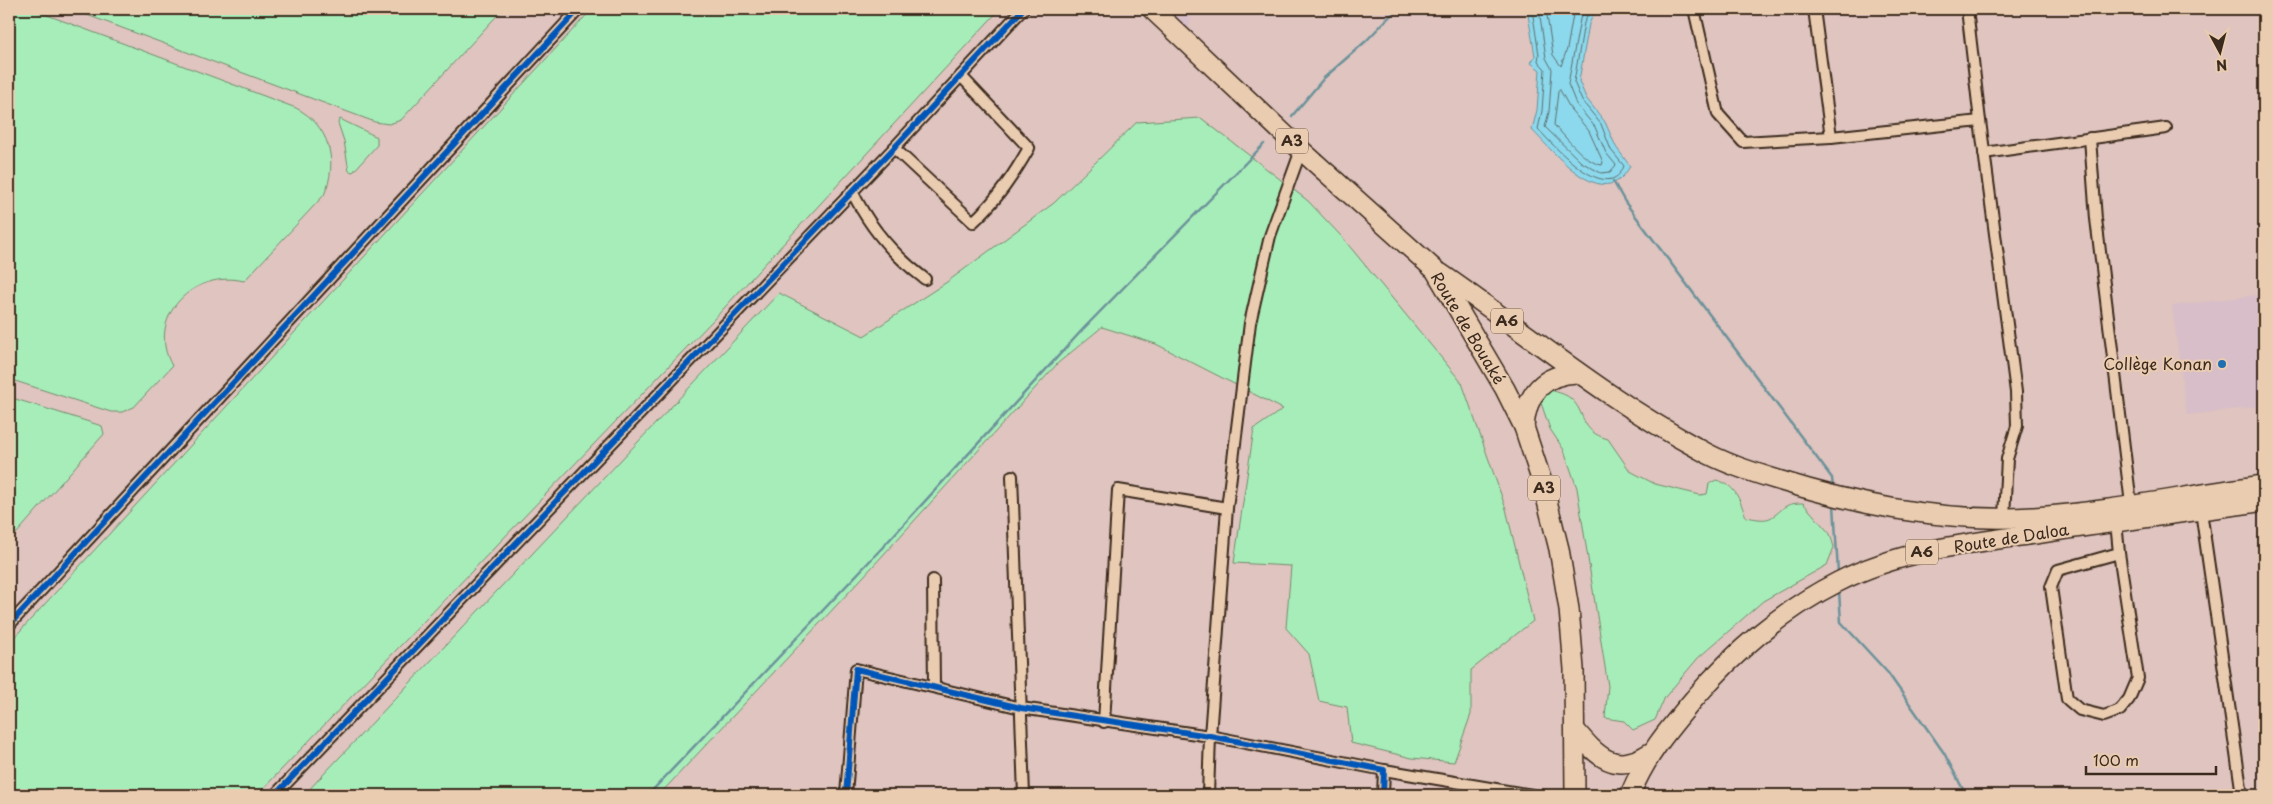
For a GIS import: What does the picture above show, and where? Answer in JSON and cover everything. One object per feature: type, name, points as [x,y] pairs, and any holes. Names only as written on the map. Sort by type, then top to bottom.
[{"type":"highway","name":"Route de Bouaké","points":[[1152,9],[1301,150],[1435,270],[1489,361],[1524,427],[1543,486],[1559,549],[1569,609],[1574,669],[1575,730]]},
{"type":"highway","name":"A6","points":[[1435,270],[1577,373],[1644,418],[1701,451],[1756,473],[1814,491],[1872,505],[1910,512],[2004,517]]},
{"type":"highway","points":[[1524,427],[1525,412],[1534,392],[1552,378],[1564,374],[1577,373]]},
{"type":"highway","name":"Route de Daloa","points":[[2004,517],[2051,515],[2264,485]]},
{"type":"highway","name":"Route de Daloa","points":[[1650,753],[1706,685],[1740,651],[1780,619],[1837,582],[1906,555],[2005,538],[2264,501]]},
{"type":"highway","points":[[2004,517],[2005,538]]},
{"type":"highway","points":[[1575,730],[1594,753],[1610,761],[1632,762],[1650,753]]},
{"type":"highway","name":"A3","points":[[1575,730],[1575,795]]},
{"type":"highway","name":"A6","points":[[1630,795],[1650,753]]},
{"type":"street","points":[[9,625],[579,9]]},
{"type":"street","points":[[275,795],[894,148],[1023,9]]},
{"type":"street","points":[[1694,9],[1718,114],[1742,142],[1831,137],[1980,121]]},
{"type":"street","points":[[1814,9],[1831,137]]},
{"type":"street","points":[[1967,9],[2016,392],[2017,426],[2007,459],[2004,517]]},
{"type":"street","points":[[894,148],[973,222],[992,205],[1008,185],[1029,148],[962,76]]},
{"type":"street","points":[[1984,153],[2090,138],[2122,136],[2166,128]]},
{"type":"street","points":[[2090,138],[2096,219],[2131,504]]},
{"type":"street","points":[[1208,795],[1210,736],[1226,508],[1250,323],[1270,236],[1301,150]]},
{"type":"street","points":[[852,191],[881,239],[910,268],[925,279]]},
{"type":"street","points":[[1012,476],[1024,795]]},
{"type":"street","points":[[1104,722],[1118,490],[1226,508]]},
{"type":"street","points":[[2201,510],[2242,795]]},
{"type":"street","points":[[2116,522],[2118,554],[2138,678],[2129,698],[2120,710],[2104,716],[2088,714],[2067,699],[2051,587],[2058,570],[2118,554]]},
{"type":"street","points":[[933,580],[934,686]]},
{"type":"street","points":[[846,795],[856,669],[1021,708],[1104,722],[1210,736],[1384,770],[1532,795]]},
{"type":"street","points":[[1383,795],[1384,770]]},
{"type":"shaded area","points":[[1168,9],[1194,9],[1188,29]]},
{"type":"shaded area","name":"Collège Konan","points":[[2257,295],[2264,336],[2264,381],[2261,388],[2264,406],[2187,415],[2172,306]]},
{"type":"green space","points":[[9,9],[31,9],[296,108],[316,124],[328,145],[331,169],[324,195],[244,281],[225,279],[208,282],[192,290],[179,301],[170,314],[165,330],[165,348],[172,366],[134,407],[122,412],[111,412],[9,379]]},
{"type":"green space","points":[[71,9],[503,9],[401,120],[389,124],[375,122]]},
{"type":"green space","points":[[592,9],[1000,9],[713,320],[257,795],[9,795],[9,643]]},
{"type":"green space","points":[[1201,118],[1308,201],[1341,236],[1462,383],[1506,509],[1533,621],[1471,670],[1471,714],[1454,762],[1412,758],[1351,743],[1347,707],[1319,701],[1309,654],[1286,628],[1291,566],[1234,563],[1254,429],[1283,409],[1156,344],[1102,327],[1058,363],[863,577],[659,795],[304,795],[779,293],[864,336],[947,282],[1054,203],[1137,122]]},
{"type":"green space","points":[[340,119],[377,137],[377,145],[353,172],[349,171],[344,141],[338,123]]},
{"type":"green space","points":[[1548,389],[1570,398],[1575,403],[1587,426],[1598,436],[1608,439],[1630,471],[1655,484],[1700,495],[1707,494],[1709,484],[1716,480],[1723,482],[1736,494],[1746,517],[1767,519],[1791,504],[1803,503],[1830,534],[1834,547],[1827,565],[1763,601],[1698,658],[1665,697],[1655,720],[1633,730],[1624,721],[1605,718],[1608,686],[1577,488],[1564,450],[1550,429],[1540,400]]},
{"type":"green space","points":[[9,397],[102,426],[104,434],[9,542]]},
{"type":"water","points":[[1527,9],[1596,9],[1589,24],[1579,81],[1586,98],[1605,122],[1616,147],[1630,166],[1619,180],[1607,184],[1593,182],[1579,175],[1565,164],[1532,130],[1537,110],[1540,70],[1531,63],[1535,56]]},
{"type":"waterway","points":[[1292,116],[1324,78],[1366,41],[1397,9]]},
{"type":"waterway","points":[[648,795],[881,549],[1085,327],[1264,144]]},
{"type":"waterway","points":[[1613,181],[1625,202],[1832,478],[1833,488]]},
{"type":"waterway","points":[[1834,504],[1838,573]]},
{"type":"waterway","points":[[1839,591],[1841,622],[1888,673],[1944,753],[1966,795]]},
{"type":"cycle path","points":[[9,625],[579,9]]},
{"type":"cycle path","points":[[275,795],[894,148],[1023,9]]},
{"type":"cycle path","points":[[846,795],[856,669],[1021,708],[1210,736],[1384,770],[1383,795]]},
{"type":"place","name":"Collège Konan","points":[[2222,364]]}]
